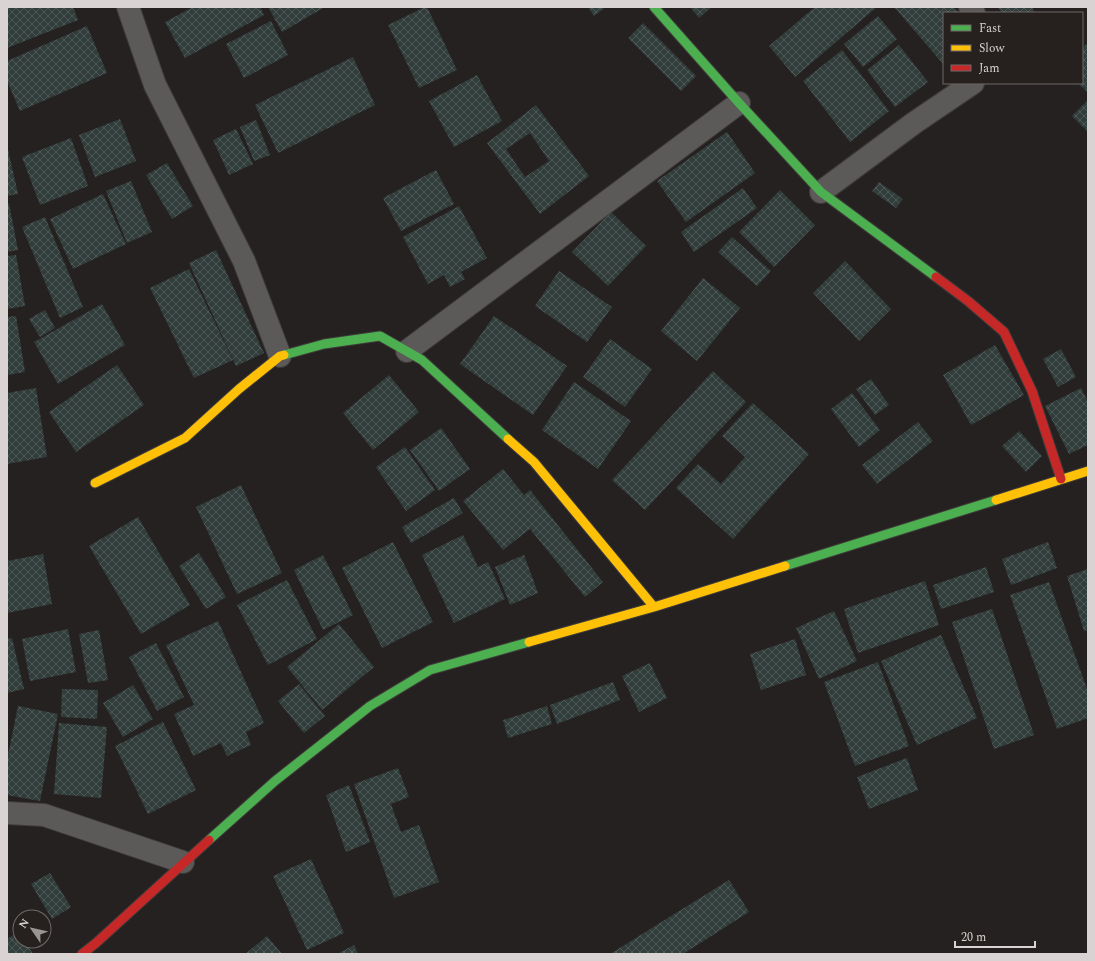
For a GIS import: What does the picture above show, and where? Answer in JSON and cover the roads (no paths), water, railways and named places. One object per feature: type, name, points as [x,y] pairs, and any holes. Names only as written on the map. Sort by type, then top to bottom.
[{"type":"street","points":[[128,7],[155,85],[244,261],[280,356]]},
{"type":"street","points":[[654,7],[739,103],[821,192],[968,301],[1004,332],[1032,391],[1061,479]]},
{"type":"street","points":[[821,192],[914,123],[972,84]]},
{"type":"street","points":[[407,351],[739,103]]},
{"type":"street","points":[[95,482],[185,438],[239,389],[280,356],[324,344],[380,336],[422,360],[534,462],[654,607]]},
{"type":"street","points":[[82,954],[275,781],[370,706],[430,670],[654,607],[1088,471]]},
{"type":"street","points":[[7,813],[44,815],[184,862]]}]
